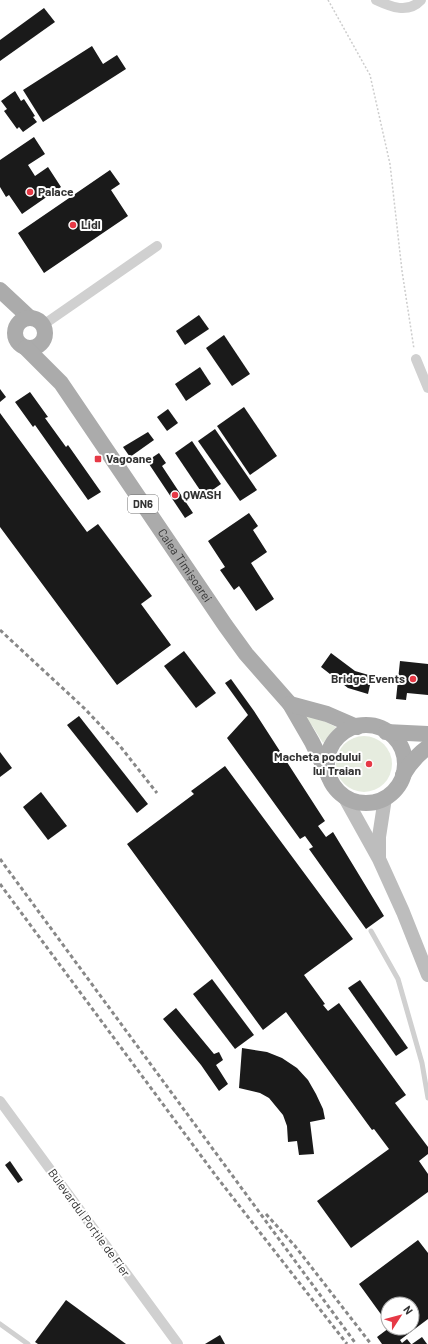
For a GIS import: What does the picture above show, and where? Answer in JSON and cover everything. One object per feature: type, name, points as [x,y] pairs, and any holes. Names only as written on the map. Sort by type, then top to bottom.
[{"type":"main road","name":"Calea Timișoarei","points":[[0,290],[39,327],[61,383]]},
{"type":"main road","name":"DN6","points":[[0,293],[15,331],[16,340],[18,344],[26,348]]},
{"type":"main road","points":[[15,331],[16,327],[22,320],[39,327],[39,346],[35,348],[26,348]]},
{"type":"main road","name":"Calea Timișoarei","points":[[26,348],[61,383],[225,626],[246,654],[290,704],[312,742],[329,777]]},
{"type":"main road","name":"DN6","points":[[290,704],[367,726],[428,734]]},
{"type":"main road","name":"DN6","points":[[362,724],[345,732],[335,740],[329,752],[327,764],[329,777],[335,788],[344,796],[353,801],[364,803],[375,802],[392,793],[399,785],[411,762],[418,754],[428,747]]},
{"type":"main road","name":"DN6","points":[[383,729],[394,738],[400,746],[404,756],[403,776]]},
{"type":"main road","points":[[344,796],[379,859],[403,912],[428,975]]},
{"type":"main road","points":[[379,859],[379,837],[385,798]]},
{"type":"street","points":[[376,0],[393,8],[406,8],[421,0]]},
{"type":"street","points":[[39,327],[156,246]]},
{"type":"street","points":[[416,358],[428,388]]},
{"type":"street","name":"Bulevardul Porțile de Fier","points":[[0,1101],[178,1344]]},
{"type":"lane","points":[[371,931],[398,979],[422,1063],[428,1098]]},
{"type":"lane","points":[[0,1324],[28,1344]]},
{"type":"path","points":[[328,0],[370,75],[390,164],[402,271],[416,358]]},
{"type":"path","points":[[362,724],[383,729]]},
{"type":"shaded area","points":[[295,707],[336,727],[323,743],[313,727]]},
{"type":"shaded area","points":[[359,736],[369,736],[384,744],[390,753],[392,764],[390,775],[384,784],[369,792],[359,792],[348,787],[341,780],[336,769],[336,759],[341,748],[348,741]]},
{"type":"building","points":[[44,8],[55,22],[0,61],[0,40]]},
{"type":"building","points":[[92,46],[103,64],[117,55],[126,69],[43,122],[23,90]]},
{"type":"building","points":[[15,91],[21,101],[24,99],[35,116],[33,117],[37,122],[23,132],[19,127],[17,129],[4,111],[7,109],[1,101]]},
{"type":"building","points":[[34,137],[45,154],[28,165],[35,176],[48,167],[61,187],[22,214],[9,195],[6,197],[0,187],[0,160]]},
{"type":"building","name":"Lidl","points":[[110,170],[120,184],[111,190],[128,216],[44,273],[18,233]]},
{"type":"building","points":[[199,315],[209,329],[185,345],[176,331]]},
{"type":"building","points":[[224,335],[250,374],[232,386],[206,348]]},
{"type":"building","points":[[200,367],[211,384],[186,401],[175,384]]},
{"type":"building","points":[[0,389],[6,397],[0,402]]},
{"type":"building","points":[[30,392],[48,417],[45,418],[66,447],[68,445],[101,492],[88,500],[35,425],[33,427],[15,402]]},
{"type":"building","points":[[244,407],[277,456],[250,475],[217,426]]},
{"type":"building","points":[[168,409],[178,423],[167,431],[157,417]]},
{"type":"building","points":[[0,413],[87,532],[98,524],[152,596],[141,604],[171,645],[117,685],[0,527]]},
{"type":"building","points":[[215,429],[257,490],[240,501],[198,441]]},
{"type":"building","points":[[148,432],[154,440],[130,457],[123,447]]},
{"type":"building","points":[[192,441],[221,484],[204,496],[175,453]]},
{"type":"building","name":"QWASH","points":[[159,453],[166,463],[162,466],[193,513],[185,518],[147,461]]},
{"type":"building","points":[[249,513],[258,526],[253,530],[267,552],[251,563],[274,599],[256,611],[239,586],[234,590],[220,570],[225,567],[208,541]]},
{"type":"building","points":[[184,651],[216,693],[196,708],[164,666]]},
{"type":"building","points":[[331,653],[355,671],[372,676],[368,694],[348,688],[321,667]]},
{"type":"building","name":"Bridge Events","points":[[400,661],[428,664],[428,695],[407,693],[406,700],[396,699]]},
{"type":"building","points":[[231,679],[254,711],[325,821],[318,826],[326,837],[333,832],[384,916],[366,929],[309,849],[313,847],[305,836],[300,839],[227,738],[248,715],[225,683]]},
{"type":"building","points":[[79,716],[148,804],[137,813],[67,725]]},
{"type":"building","points":[[0,752],[12,768],[0,777]]},
{"type":"building","points":[[225,766],[353,939],[304,975],[325,1004],[323,1005],[328,1011],[339,1003],[406,1095],[395,1103],[428,1147],[428,1154],[419,1161],[428,1174],[428,1192],[351,1248],[317,1201],[389,1149],[374,1129],[372,1130],[286,1012],[263,1030],[127,844],[194,794],[191,791]]},
{"type":"building","points":[[41,792],[67,826],[48,840],[23,807]]},
{"type":"building","points":[[212,979],[254,1035],[235,1049],[193,994]]},
{"type":"building","points":[[360,980],[408,1048],[396,1056],[348,988]]},
{"type":"building","points":[[176,1008],[214,1054],[219,1052],[223,1060],[216,1065],[228,1084],[219,1091],[201,1065],[163,1019]]},
{"type":"building","points":[[242,1048],[267,1052],[282,1058],[297,1068],[308,1080],[323,1109],[325,1119],[310,1122],[314,1154],[299,1155],[297,1141],[288,1142],[287,1126],[283,1115],[269,1098],[260,1093],[239,1088]]},
{"type":"building","points":[[10,1161],[23,1180],[18,1183],[5,1165]]},
{"type":"building","points":[[418,1240],[428,1253],[428,1319],[420,1325],[420,1296],[380,1296],[380,1313],[359,1284]]},
{"type":"building","points":[[66,1300],[126,1344],[38,1344],[35,1342]]},
{"type":"building","points":[[220,1335],[225,1344],[205,1344]]},
{"type":"building","points":[[380,1335],[380,1336],[405,1336],[400,1340],[402,1343],[407,1339],[411,1344],[382,1344],[377,1337]]},
{"type":"building","points":[[422,1337],[427,1344],[412,1344]]},
{"type":"railway","points":[[0,630],[85,709],[120,746],[157,793]]},
{"type":"railway","points":[[0,859],[356,1344]]},
{"type":"railway","points":[[0,884],[216,1176],[347,1344]]},
{"type":"railway","points":[[266,1214],[295,1246],[371,1344]]},
{"type":"place","name":"Palace","points":[[30,192]]},
{"type":"place","name":"Lidl","points":[[73,225]]},
{"type":"place","name":"Vagoane","points":[[98,459]]},
{"type":"place","name":"QWASH","points":[[175,495]]},
{"type":"place","name":"Bridge Events","points":[[413,679]]},
{"type":"place","name":"Macheta podului lui Traian","points":[[369,764]]}]
